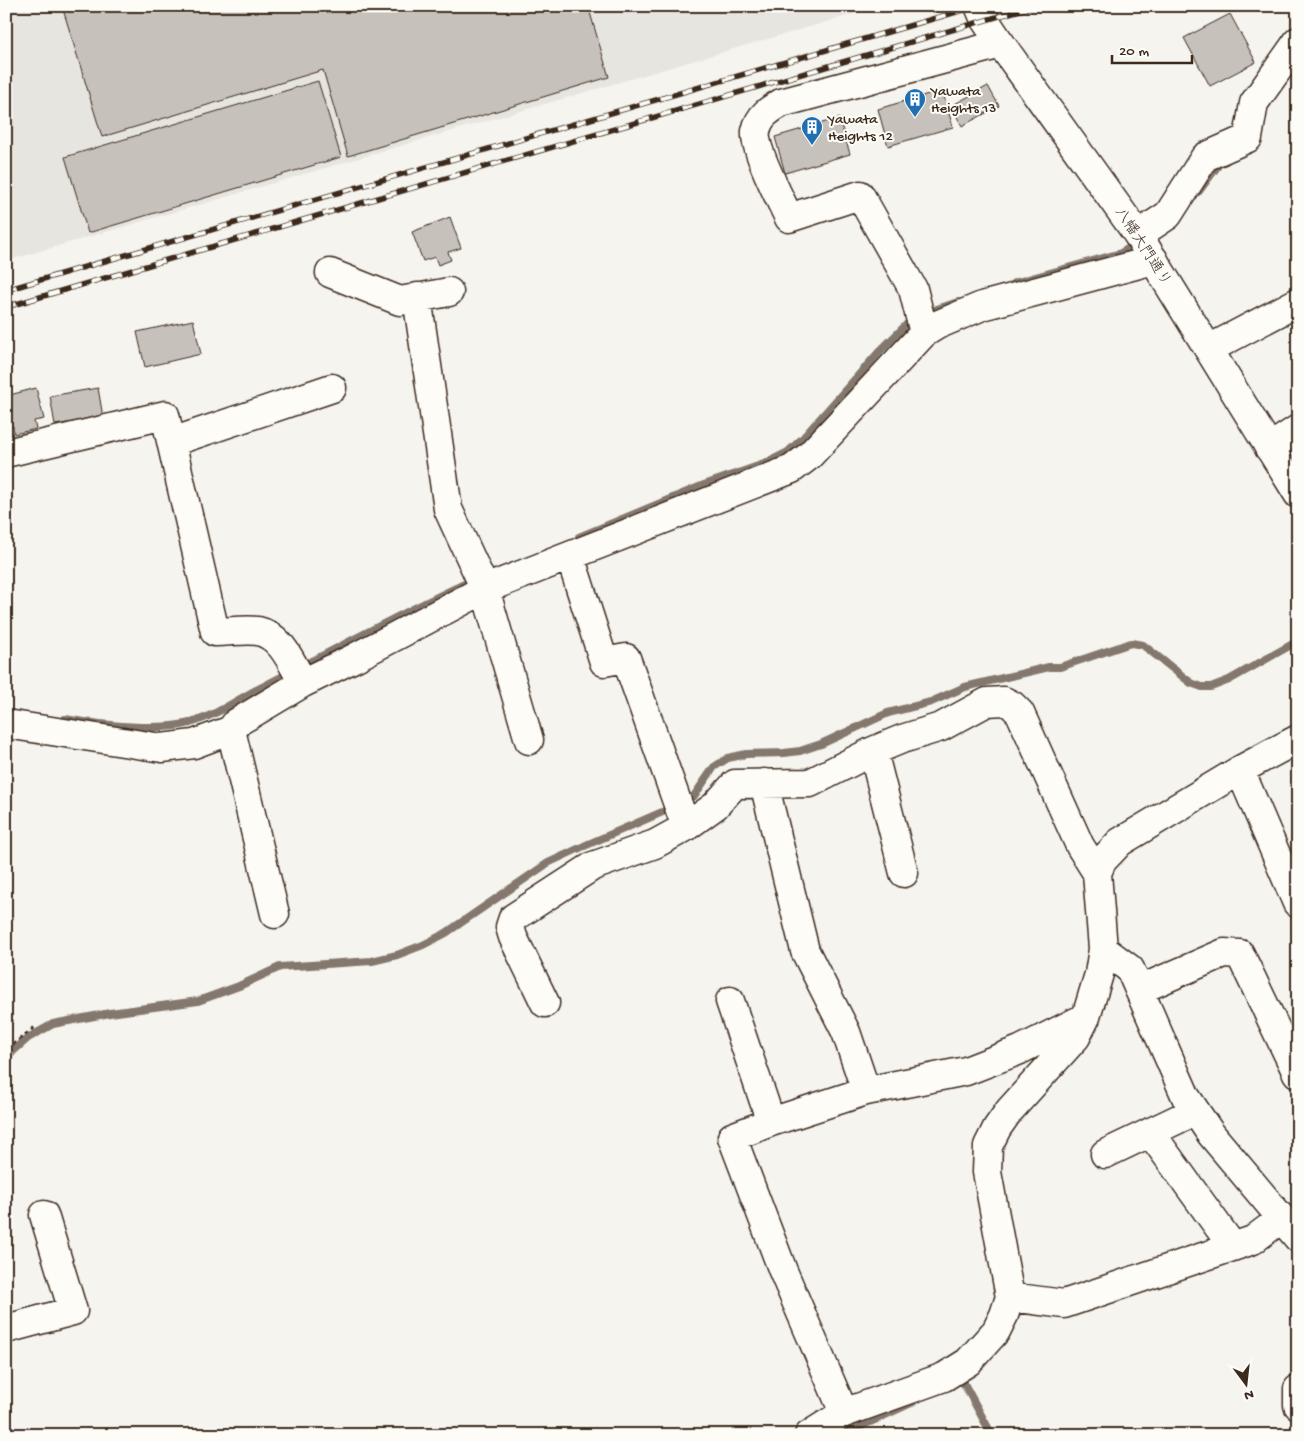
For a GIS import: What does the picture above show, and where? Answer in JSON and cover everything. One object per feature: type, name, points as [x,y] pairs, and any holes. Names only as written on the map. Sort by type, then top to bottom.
[{"type":"street","name":"八幡大門通り","points":[[979,6],[985,20],[1001,44],[1138,235],[1298,494]]},
{"type":"street","points":[[1138,235],[1168,216],[1205,158],[1248,138],[1254,103],[1298,41]]},
{"type":"street","points":[[924,333],[912,289],[860,195],[789,218],[764,164],[755,133],[759,122],[767,111],[782,103],[1001,44]]},
{"type":"street","points":[[6,724],[162,748],[194,744],[231,730],[236,723],[303,683],[356,657],[484,588],[792,469],[808,456],[924,333],[937,325],[982,306],[1154,260]]},
{"type":"street","points":[[330,272],[400,301],[449,292]]},
{"type":"street","points":[[417,297],[448,509],[484,588],[529,740]]},
{"type":"street","points":[[1209,349],[1298,302]]},
{"type":"street","points":[[172,442],[332,388]]},
{"type":"street","points":[[6,452],[166,415],[215,632],[259,632],[274,638],[282,646],[303,683]]},
{"type":"street","points":[[1268,448],[1298,429]]},
{"type":"street","points":[[570,556],[604,662],[626,658],[686,827]]},
{"type":"street","points":[[545,1003],[513,937],[510,927],[513,918],[593,866],[655,844],[686,827],[715,806],[735,784],[810,783],[873,751],[902,739],[941,727],[987,702],[1004,701],[1012,705],[1020,713],[1080,846],[1097,873]]},
{"type":"street","points":[[231,730],[275,914]]},
{"type":"street","points":[[809,1435],[844,1413],[944,1377],[968,1362],[996,1332],[1010,1297],[987,1172],[988,1146],[1001,1122],[1076,1037],[1086,1016],[1099,974],[1103,949],[1097,873],[1102,861],[1120,842],[1240,770],[1298,739]]},
{"type":"street","points":[[873,751],[904,873]]},
{"type":"street","points":[[1240,770],[1297,903]]},
{"type":"street","points":[[764,783],[805,951],[846,1032],[866,1091]]},
{"type":"street","points":[[1010,1297],[1064,1304],[1290,1228],[1211,1134],[1195,1111],[1186,1097],[1130,969],[1103,949]]},
{"type":"street","points":[[1138,990],[1224,953],[1240,954],[1297,1073]]},
{"type":"street","points":[[730,1001],[770,1122]]},
{"type":"street","points":[[844,1413],[783,1271],[732,1137],[770,1122],[866,1091],[966,1071],[1020,1050],[1086,1016]]},
{"type":"street","points":[[1105,1154],[1195,1111]]},
{"type":"street","points":[[1150,1132],[1233,1247]]},
{"type":"street","points":[[6,1329],[73,1311],[44,1215]]},
{"type":"street","points":[[1298,1389],[1298,1405]]},
{"type":"path","points":[[6,1050],[35,1027]]},
{"type":"shaded area","points":[[6,6],[881,6],[6,261]]},
{"type":"building","points":[[62,6],[588,6],[609,77],[348,156],[323,70],[102,137]]},
{"type":"building","points":[[1230,14],[1256,62],[1210,86],[1184,38]]},
{"type":"building","points":[[318,81],[341,157],[88,233],[65,157]]},
{"type":"building","points":[[988,86],[999,106],[962,126],[951,106]]},
{"type":"building","name":"Yawata Heights 13","points":[[942,90],[953,127],[888,146],[878,109]]},
{"type":"building","name":"Yawata Heights 12","points":[[839,118],[850,154],[785,173],[775,137]]},
{"type":"building","points":[[450,217],[461,248],[448,252],[451,260],[438,265],[435,257],[423,261],[412,232]]},
{"type":"building","points":[[193,320],[201,354],[145,367],[137,332]]},
{"type":"building","points":[[36,388],[44,419],[34,421],[36,429],[14,434],[13,426],[6,428],[6,396]]},
{"type":"building","points":[[98,388],[103,417],[55,425],[50,396]]},
{"type":"waterway","points":[[1199,191],[1219,164],[1226,161]]},
{"type":"waterway","points":[[1014,283],[1121,253],[1138,243]]},
{"type":"waterway","points":[[928,312],[958,302]]},
{"type":"waterway","points":[[579,537],[704,485],[764,464],[788,452],[907,324]]},
{"type":"waterway","points":[[65,719],[144,727],[176,726],[200,720],[393,619],[471,581]]},
{"type":"waterway","points":[[6,1059],[28,1038],[53,1024],[110,1013],[198,1001],[239,986],[280,967],[372,961],[397,955],[423,945],[446,933],[548,863],[694,796],[714,767],[728,758],[746,754],[800,751],[821,744],[888,713],[931,702],[965,687],[1049,667],[1060,667],[1131,643],[1143,645],[1191,683],[1202,687],[1211,687],[1229,680],[1298,641]]},
{"type":"waterway","points":[[955,1383],[962,1380],[992,1435]]},
{"type":"waterway","points":[[842,1435],[913,1402]]},
{"type":"railway","points":[[6,290],[977,6]]},
{"type":"railway","points":[[6,307],[1034,6]]},
{"type":"place","name":"Yawata Heights 13","points":[[915,118]]},
{"type":"place","name":"Yawata Heights 12","points":[[812,146]]}]
